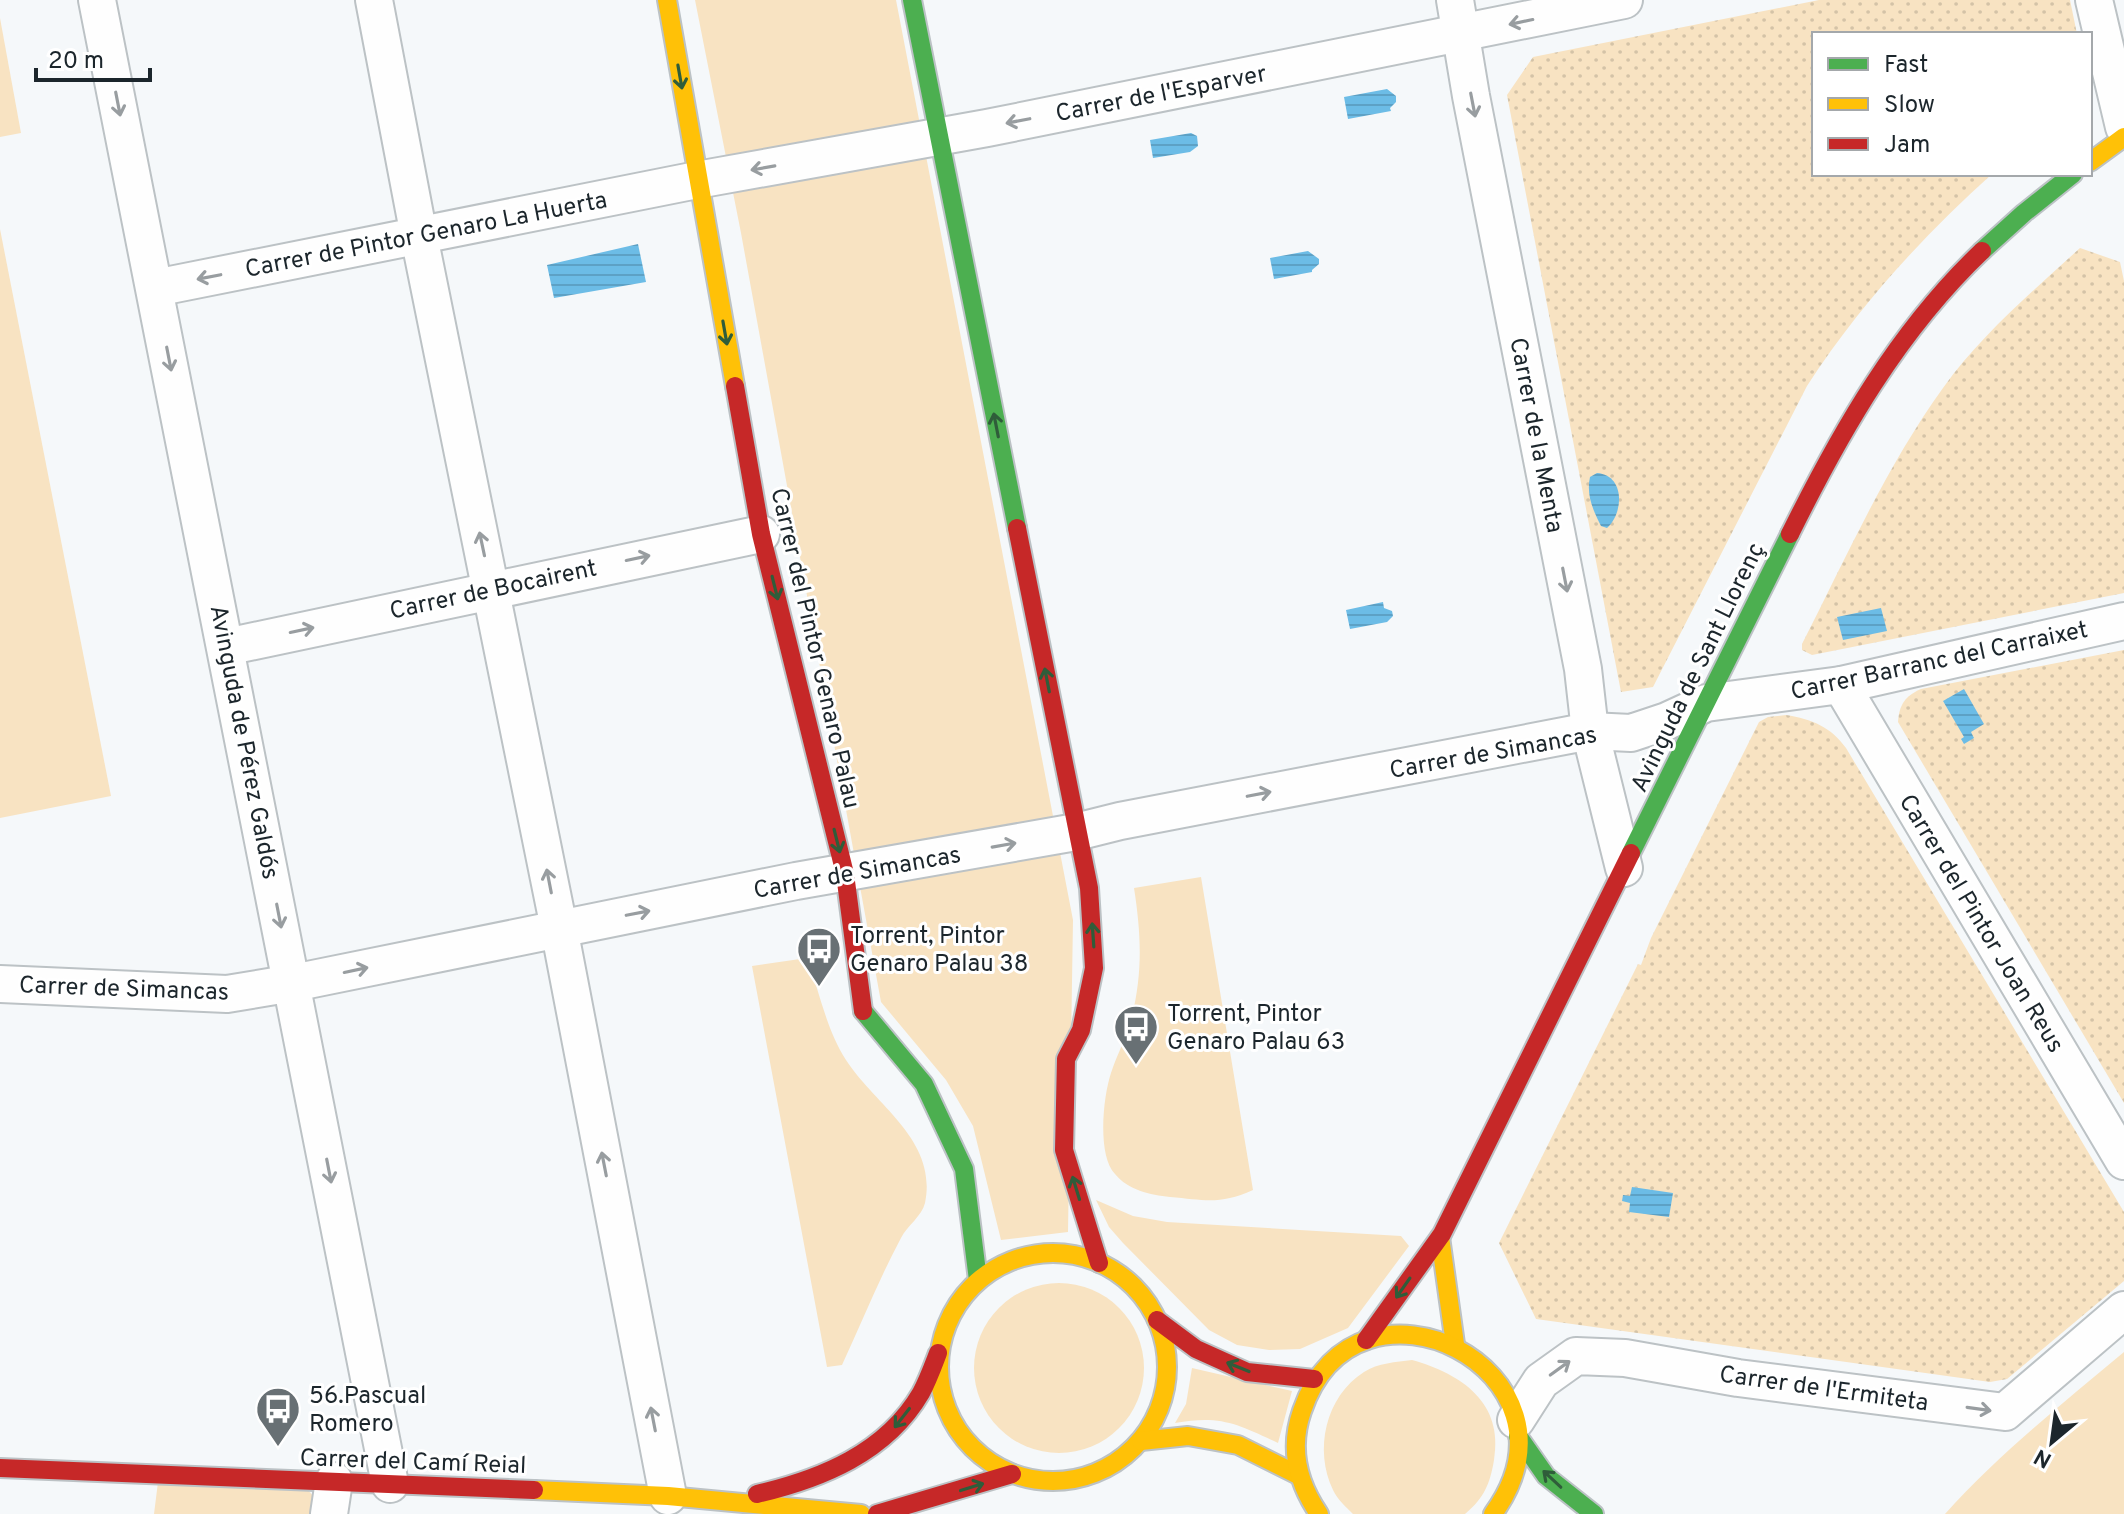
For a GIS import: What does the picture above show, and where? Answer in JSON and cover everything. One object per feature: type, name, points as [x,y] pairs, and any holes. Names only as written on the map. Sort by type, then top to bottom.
[{"type":"street","name":"Avinguda de Pérez Galdós","points":[[97,0],[390,1484]]},
{"type":"street","points":[[374,0],[559,928],[668,1496]]},
{"type":"street","name":"Carrer del Pintor Genaro Palau","points":[[667,0],[761,534],[845,874],[863,1012],[924,1084],[964,1169],[978,1280]]},
{"type":"street","points":[[912,0],[1089,888],[1094,968],[1081,1030],[1066,1059],[1064,1150],[1099,1263]]},
{"type":"street","name":"Carrer de l'Esparver","points":[[697,180],[939,135],[1458,17],[1624,0]]},
{"type":"street","points":[[2094,0],[2124,127]]},
{"type":"street","name":"Carrer de la Menta","points":[[1458,17],[1583,669],[1590,731],[1624,868]]},
{"type":"street","points":[[2092,161],[2124,137]]},
{"type":"street","name":"Avinguda de Sant Llorenç","points":[[1366,1340],[1440,1237],[1830,453],[1896,351],[1945,289],[1992,240],[2071,176]]},
{"type":"street","name":"Carrer de Pintor Genaro La Huerta","points":[[155,288],[697,180]]},
{"type":"street","name":"Carrer de Bocairent","points":[[226,647],[761,534]]},
{"type":"street","name":"Carrer Barranc del Carraixet","points":[[1706,703],[1841,685],[2124,621]]},
{"type":"street","name":"Carrer del Pintor Joan Reus","points":[[1841,685],[2124,1161]]},
{"type":"street","name":"Carrer de Simancas","points":[[0,984],[227,994],[796,881],[1076,832],[1590,731],[1631,733],[1706,703]]},
{"type":"street","points":[[1440,1237],[1455,1344]]},
{"type":"street","points":[[1049,1253],[1075,1255],[1099,1263],[1123,1277],[1143,1297],[1157,1320],[1165,1345],[1166,1383],[1155,1420],[1141,1441],[1120,1460],[1095,1474],[1068,1481],[1040,1481],[1012,1474],[988,1461],[958,1431],[941,1393],[939,1350],[946,1324],[960,1300],[978,1280],[1000,1266],[1024,1257],[1049,1253]]},
{"type":"street","name":"Carrer de l'Ermiteta","points":[[1517,1428],[1541,1381],[1576,1356],[1625,1358],[1738,1378],[2005,1412],[2124,1310]]},
{"type":"street","points":[[1157,1320],[1196,1349],[1247,1372],[1314,1379]]},
{"type":"street","points":[[1319,1514],[1308,1500],[1298,1475],[1294,1442],[1299,1409],[1314,1379],[1337,1355],[1366,1340],[1395,1333],[1426,1334],[1455,1344],[1476,1357],[1494,1375],[1508,1396],[1517,1428],[1546,1476],[1594,1514]]},
{"type":"street","name":"Carrer del Camí Reial","points":[[727,1501],[799,1485],[862,1456],[889,1434],[919,1396],[939,1350]]},
{"type":"street","points":[[1493,1514],[1502,1503],[1516,1470],[1517,1428]]},
{"type":"street","points":[[1141,1441],[1188,1436],[1238,1445],[1298,1475]]},
{"type":"street","name":"Carrer del Camí Reial","points":[[0,1468],[331,1498],[390,1484],[668,1496],[790,1510],[861,1514]]},
{"type":"street","points":[[877,1514],[1012,1474]]},
{"type":"shaded area","points":[[695,0],[896,0],[1073,920],[1068,1232],[1001,1240],[973,1126],[946,1080],[881,1002],[741,233]]},
{"type":"shaded area","points":[[1819,0],[2070,0],[2077,32],[1812,32],[1812,176],[1990,176],[1892,274],[1848,328],[1807,386],[1653,687],[1621,692],[1507,95],[1533,57]]},
{"type":"shaded area","points":[[0,18],[21,133],[0,137]]},
{"type":"shaded area","points":[[0,229],[111,796],[0,818]]},
{"type":"shaded area","points":[[2080,248],[2120,262],[2124,281],[2124,593],[1812,655],[1802,650],[1802,644],[1851,546],[1922,418],[1990,332]]},
{"type":"shaded area","points":[[2124,650],[2124,1103],[1898,722],[1904,702],[1921,689]]},
{"type":"shaded area","points":[[1786,715],[1820,725],[1846,748],[2124,1212],[2124,1281],[2007,1379],[1990,1382],[1536,1319],[1499,1243],[1638,964],[1641,965],[1651,938],[1759,722],[1768,717]]},
{"type":"shaded area","points":[[1201,877],[1253,1190],[1231,1198],[1212,1200],[1147,1193],[1120,1180],[1109,1165],[1103,1125],[1108,1083],[1136,999],[1139,936],[1134,888]]},
{"type":"shaded area","points":[[807,958],[839,1048],[913,1142],[927,1181],[923,1208],[893,1253],[842,1365],[827,1367],[752,966]]},
{"type":"shaded area","points":[[1096,1200],[1133,1216],[1167,1222],[1401,1236],[1409,1246],[1348,1328],[1300,1349],[1269,1350],[1237,1345],[1209,1330],[1109,1227]]},
{"type":"shaded area","points":[[1059,1283],[1091,1290],[1119,1308],[1137,1336],[1144,1368],[1137,1400],[1119,1428],[1091,1446],[1059,1453],[1027,1446],[999,1428],[981,1400],[974,1368],[981,1336],[999,1308],[1027,1290]]},
{"type":"shaded area","points":[[2124,1352],[2124,1514],[1945,1514],[2009,1450]]},
{"type":"shaded area","points":[[1412,1360],[1463,1383],[1486,1407],[1495,1440],[1488,1483],[1477,1502],[1465,1514],[1353,1514],[1335,1493],[1327,1474],[1324,1442],[1332,1410],[1340,1395],[1364,1372],[1381,1365]]},
{"type":"shaded area","points":[[1192,1368],[1292,1391],[1278,1443],[1228,1423],[1205,1420],[1175,1423],[1186,1404]]},
{"type":"shaded area","points":[[159,1474],[300,1481],[329,1514],[154,1514]]},
{"type":"water","points":[[1387,89],[1396,96],[1391,111],[1348,119],[1344,97]]},
{"type":"water","points":[[1191,133],[1197,136],[1198,146],[1190,152],[1153,158],[1150,140]]},
{"type":"water","points":[[638,244],[646,282],[554,298],[547,265]]},
{"type":"water","points":[[1308,251],[1319,259],[1312,272],[1274,279],[1270,258]]},
{"type":"water","points":[[1597,473],[1613,480],[1619,496],[1617,513],[1607,528],[1601,526],[1590,496],[1590,477]]},
{"type":"water","points":[[1383,602],[1384,608],[1392,611],[1393,616],[1387,622],[1350,629],[1346,610]]},
{"type":"water","points":[[1881,608],[1887,631],[1843,640],[1837,617]]},
{"type":"water","points":[[1964,689],[1984,724],[1971,732],[1974,738],[1964,744],[1961,739],[1964,737],[1943,701]]},
{"type":"water","points":[[1632,1187],[1673,1193],[1669,1217],[1629,1212],[1630,1203],[1622,1201],[1623,1195],[1630,1196]]},
{"type":"traffic: fast","points":[[912,0],[1017,528]]},
{"type":"traffic: fast","points":[[1982,251],[2070,176]]},
{"type":"traffic: fast","points":[[1631,853],[1790,534]]},
{"type":"traffic: fast","points":[[863,1011],[924,1084],[964,1169],[978,1280]]},
{"type":"traffic: fast","points":[[1518,1436],[1546,1476],[1594,1514]]},
{"type":"traffic: slow","points":[[667,0],[735,386]]},
{"type":"traffic: slow","points":[[2092,161],[2124,137]]},
{"type":"traffic: slow","points":[[1440,1237],[1455,1344]]},
{"type":"traffic: slow","points":[[1053,1253],[1075,1255],[1097,1262],[1134,1286],[1158,1323],[1165,1345],[1167,1367],[1165,1389],[1158,1411],[1134,1448],[1097,1472],[1075,1479],[1053,1481],[1031,1479],[1009,1472],[972,1448],[948,1411],[941,1389],[939,1367],[941,1345],[948,1323],[972,1286],[1009,1262],[1031,1255],[1053,1253]]},
{"type":"traffic: slow","points":[[1319,1514],[1305,1490],[1297,1464],[1296,1438],[1302,1411],[1330,1363],[1369,1339],[1414,1335],[1457,1349],[1493,1377],[1515,1415],[1517,1462],[1493,1514]]},
{"type":"traffic: slow","points":[[1141,1441],[1188,1436],[1238,1445],[1298,1475]]},
{"type":"traffic: slow","points":[[534,1490],[668,1496],[861,1514]]},
{"type":"traffic: jam","points":[[1790,534],[1851,420],[1874,384],[1924,314],[1982,251]]},
{"type":"traffic: jam","points":[[735,386],[761,534],[845,874],[863,1011]]},
{"type":"traffic: jam","points":[[1017,528],[1089,888],[1094,968],[1081,1030],[1066,1059],[1064,1150],[1099,1263]]},
{"type":"traffic: jam","points":[[1366,1340],[1442,1234],[1631,853]]},
{"type":"traffic: jam","points":[[1157,1320],[1196,1349],[1247,1372],[1314,1379]]},
{"type":"traffic: jam","points":[[757,1494],[828,1471],[871,1447],[907,1414],[921,1393],[938,1353]]},
{"type":"traffic: jam","points":[[0,1468],[534,1490]]},
{"type":"traffic: jam","points":[[877,1514],[1012,1474]]},
{"type":"place","name":"Torrent, Pintor Genaro Palau 38","points":[[819,988]]},
{"type":"place","name":"Torrent, Pintor Genaro Palau 63","points":[[1136,1066]]},
{"type":"place","name":"56.Pascual Romero","points":[[278,1448]]}]
